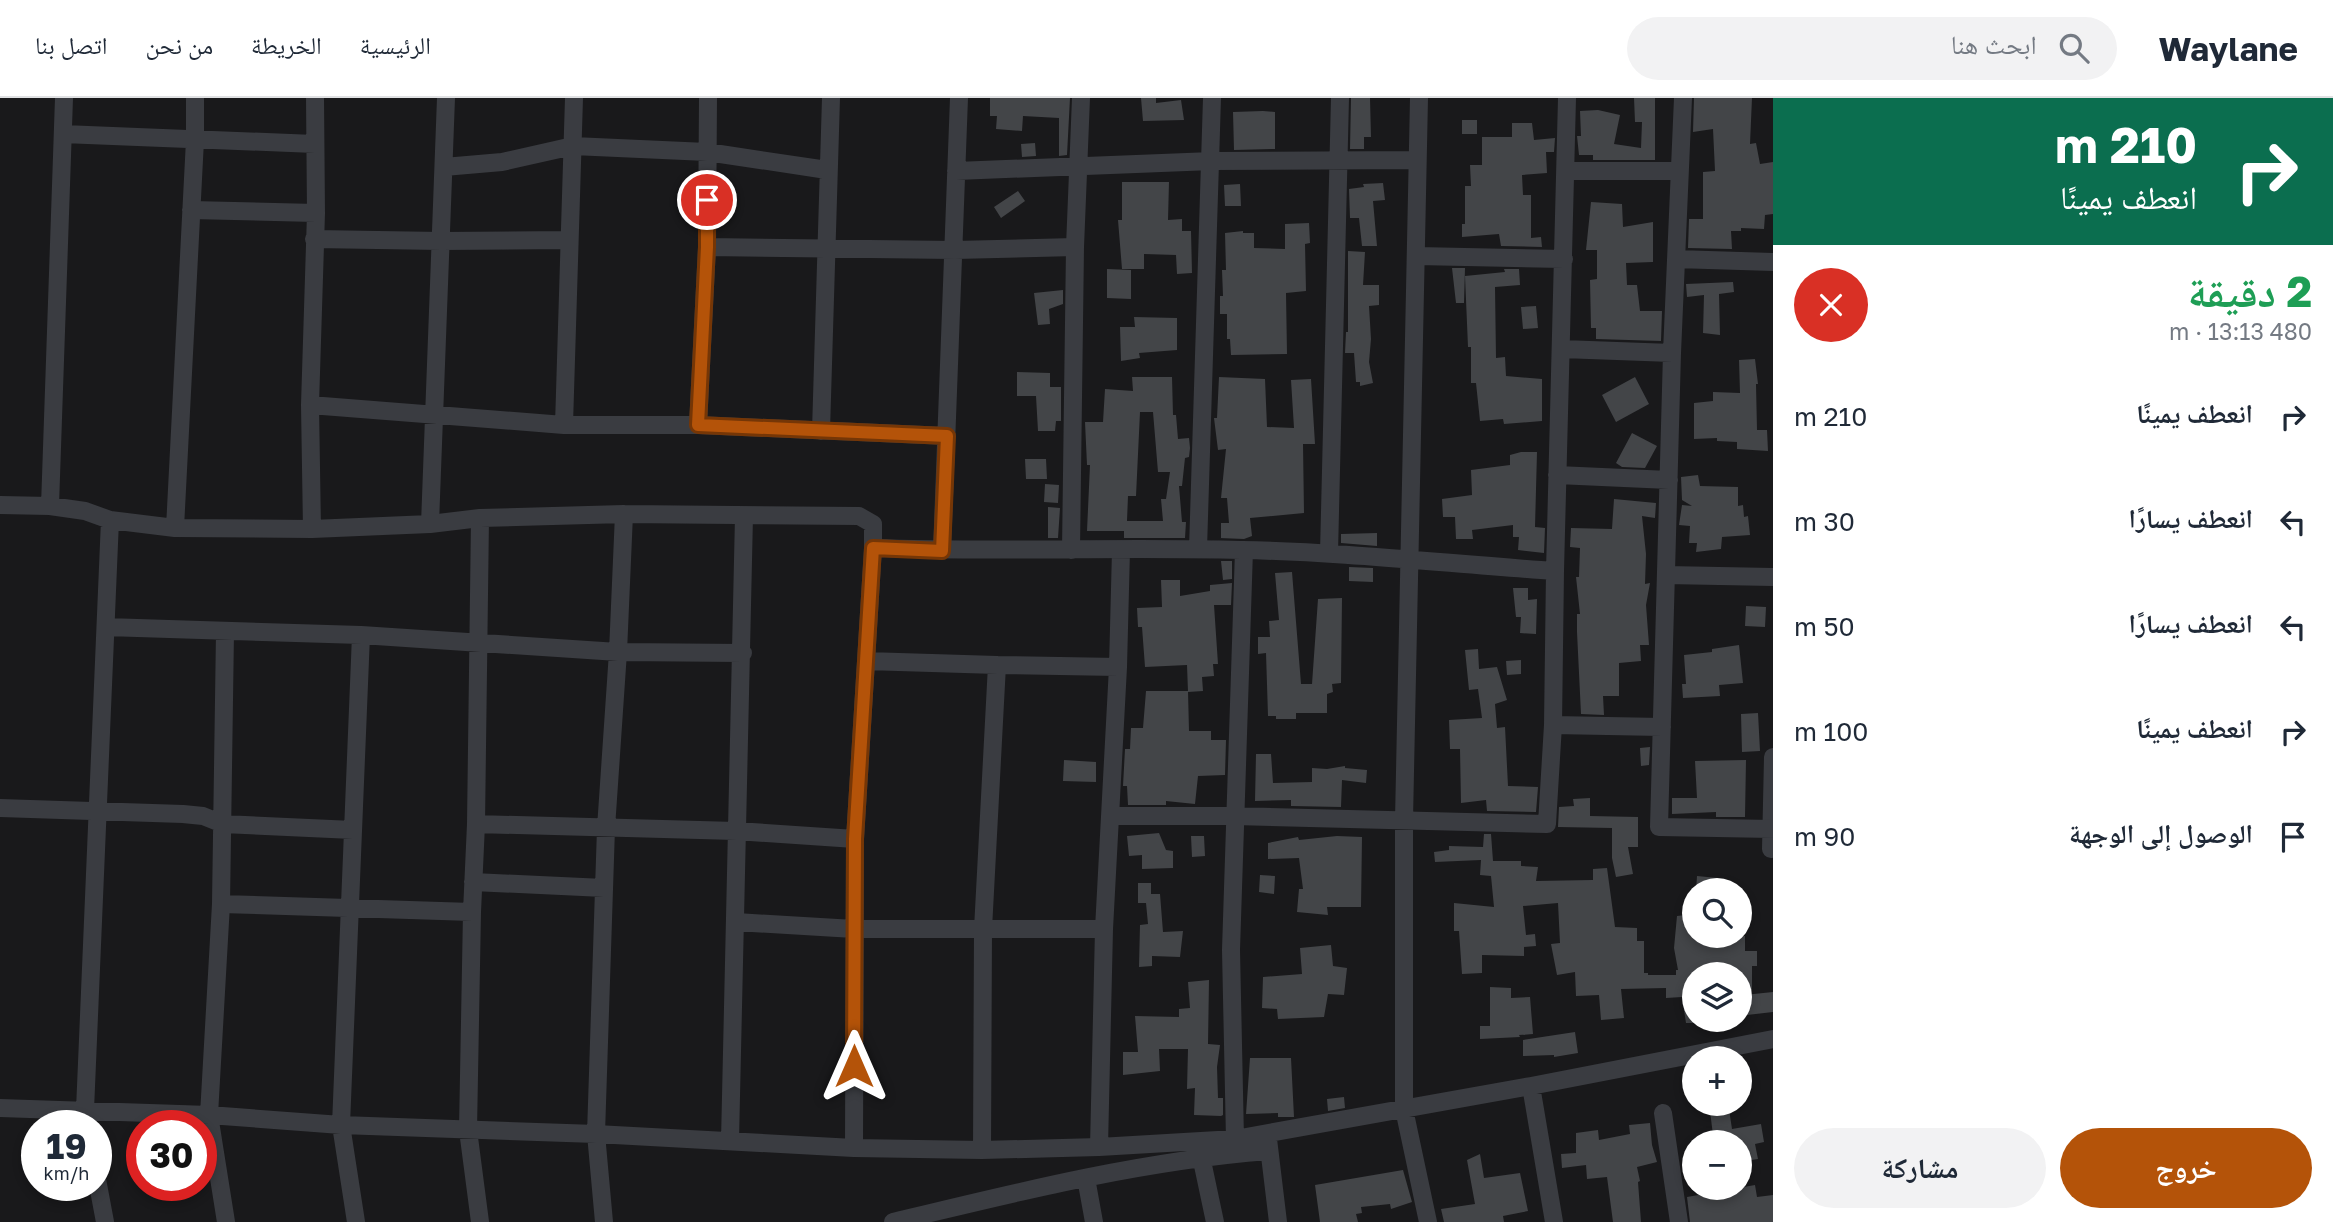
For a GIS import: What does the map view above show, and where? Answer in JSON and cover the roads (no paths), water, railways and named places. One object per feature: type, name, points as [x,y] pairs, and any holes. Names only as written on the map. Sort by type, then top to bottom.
[{"type":"street","points":[[50,506],[64,98]]},
{"type":"street","points":[[175,528],[195,98]]},
{"type":"street","points":[[312,529],[310,405],[316,213],[315,98]]},
{"type":"street","points":[[430,524],[446,98]]},
{"type":"street","points":[[564,425],[574,98]]},
{"type":"street","points":[[698,425],[707,247],[708,98]]},
{"type":"street","points":[[821,431],[831,98]]},
{"type":"street","points":[[942,551],[959,98]]},
{"type":"street","points":[[1071,550],[1075,247],[1081,98]]},
{"type":"street","points":[[1198,549],[1212,98]]},
{"type":"street","points":[[1329,554],[1340,98]]},
{"type":"street","points":[[1419,98],[1404,820],[1404,1109],[1428,1222]]},
{"type":"street","points":[[1110,816],[1235,816],[1547,824],[1553,725],[1567,98]]},
{"type":"street","points":[[1683,98],[1672,353],[1659,827],[1772,829]]},
{"type":"street","points":[[63,134],[315,144]]},
{"type":"street","points":[[444,167],[502,162],[573,146],[707,152],[827,170]]},
{"type":"street","points":[[956,171],[1212,161],[1417,160]]},
{"type":"street","points":[[1566,171],[1678,172]]},
{"type":"street","points":[[191,211],[316,213]]},
{"type":"street","points":[[314,239],[569,240]]},
{"type":"street","points":[[707,247],[954,250],[1075,247]]},
{"type":"street","points":[[1417,256],[1564,259]]},
{"type":"street","points":[[1676,259],[1773,262]]},
{"type":"street","points":[[1562,349],[1672,353]]},
{"type":"street","points":[[310,405],[564,425],[698,425],[947,436]]},
{"type":"street","points":[[1557,475],[1669,480]]},
{"type":"street","points":[[0,505],[50,506],[85,511],[110,520],[175,528],[312,529],[624,514],[859,516],[867,519],[873,524],[873,548],[855,839],[854,1148]]},
{"type":"street","points":[[604,1222],[596,1134],[606,828],[624,514]]},
{"type":"street","points":[[730,1141],[744,516]]},
{"type":"street","points":[[480,519],[468,1130],[480,1222]]},
{"type":"street","points":[[86,1110],[110,520]]},
{"type":"street","points":[[873,548],[942,551],[1244,550],[1555,571]]},
{"type":"street","points":[[1099,1147],[1104,929],[1118,667],[1121,550]]},
{"type":"street","points":[[1235,1139],[1231,950],[1244,550]]},
{"type":"street","points":[[1666,575],[1773,577]]},
{"type":"street","points":[[106,627],[361,635],[618,652],[743,653]]},
{"type":"street","points":[[209,1110],[221,904],[225,632]]},
{"type":"street","points":[[356,1222],[341,1125],[361,635]]},
{"type":"street","points":[[866,661],[1118,667]]},
{"type":"street","points":[[982,1150],[983,929],[997,666]]},
{"type":"street","points":[[1553,725],[1662,727]]},
{"type":"street","points":[[1771,849],[1773,757]]},
{"type":"street","points":[[0,808],[183,814],[203,816],[223,824],[353,830]]},
{"type":"street","points":[[476,824],[736,831],[855,839]]},
{"type":"street","points":[[473,882],[604,888]]},
{"type":"street","points":[[221,904],[472,912]]},
{"type":"street","points":[[736,922],[854,929],[1104,929]]},
{"type":"street","points":[[893,1222],[1148,1164],[1268,1142],[1404,1109],[1773,1039]]},
{"type":"street","points":[[1531,1086],[1554,1222]]},
{"type":"street","points":[[0,1108],[21,1110]]},
{"type":"street","points":[[1663,1113],[1679,1222]]},
{"type":"street","points":[[217,1116],[341,1125],[596,1134],[854,1148],[982,1150],[1235,1139],[1268,1142]]},
{"type":"street","points":[[1268,1142],[1278,1222]]},
{"type":"street","points":[[1201,1156],[1215,1222]]},
{"type":"street","points":[[217,1165],[226,1222]]},
{"type":"street","points":[[1086,1178],[1094,1222]]},
{"type":"street","points":[[101,1201],[105,1222]]},
{"type":"street","points":[[967,1204],[971,1222]]}]
